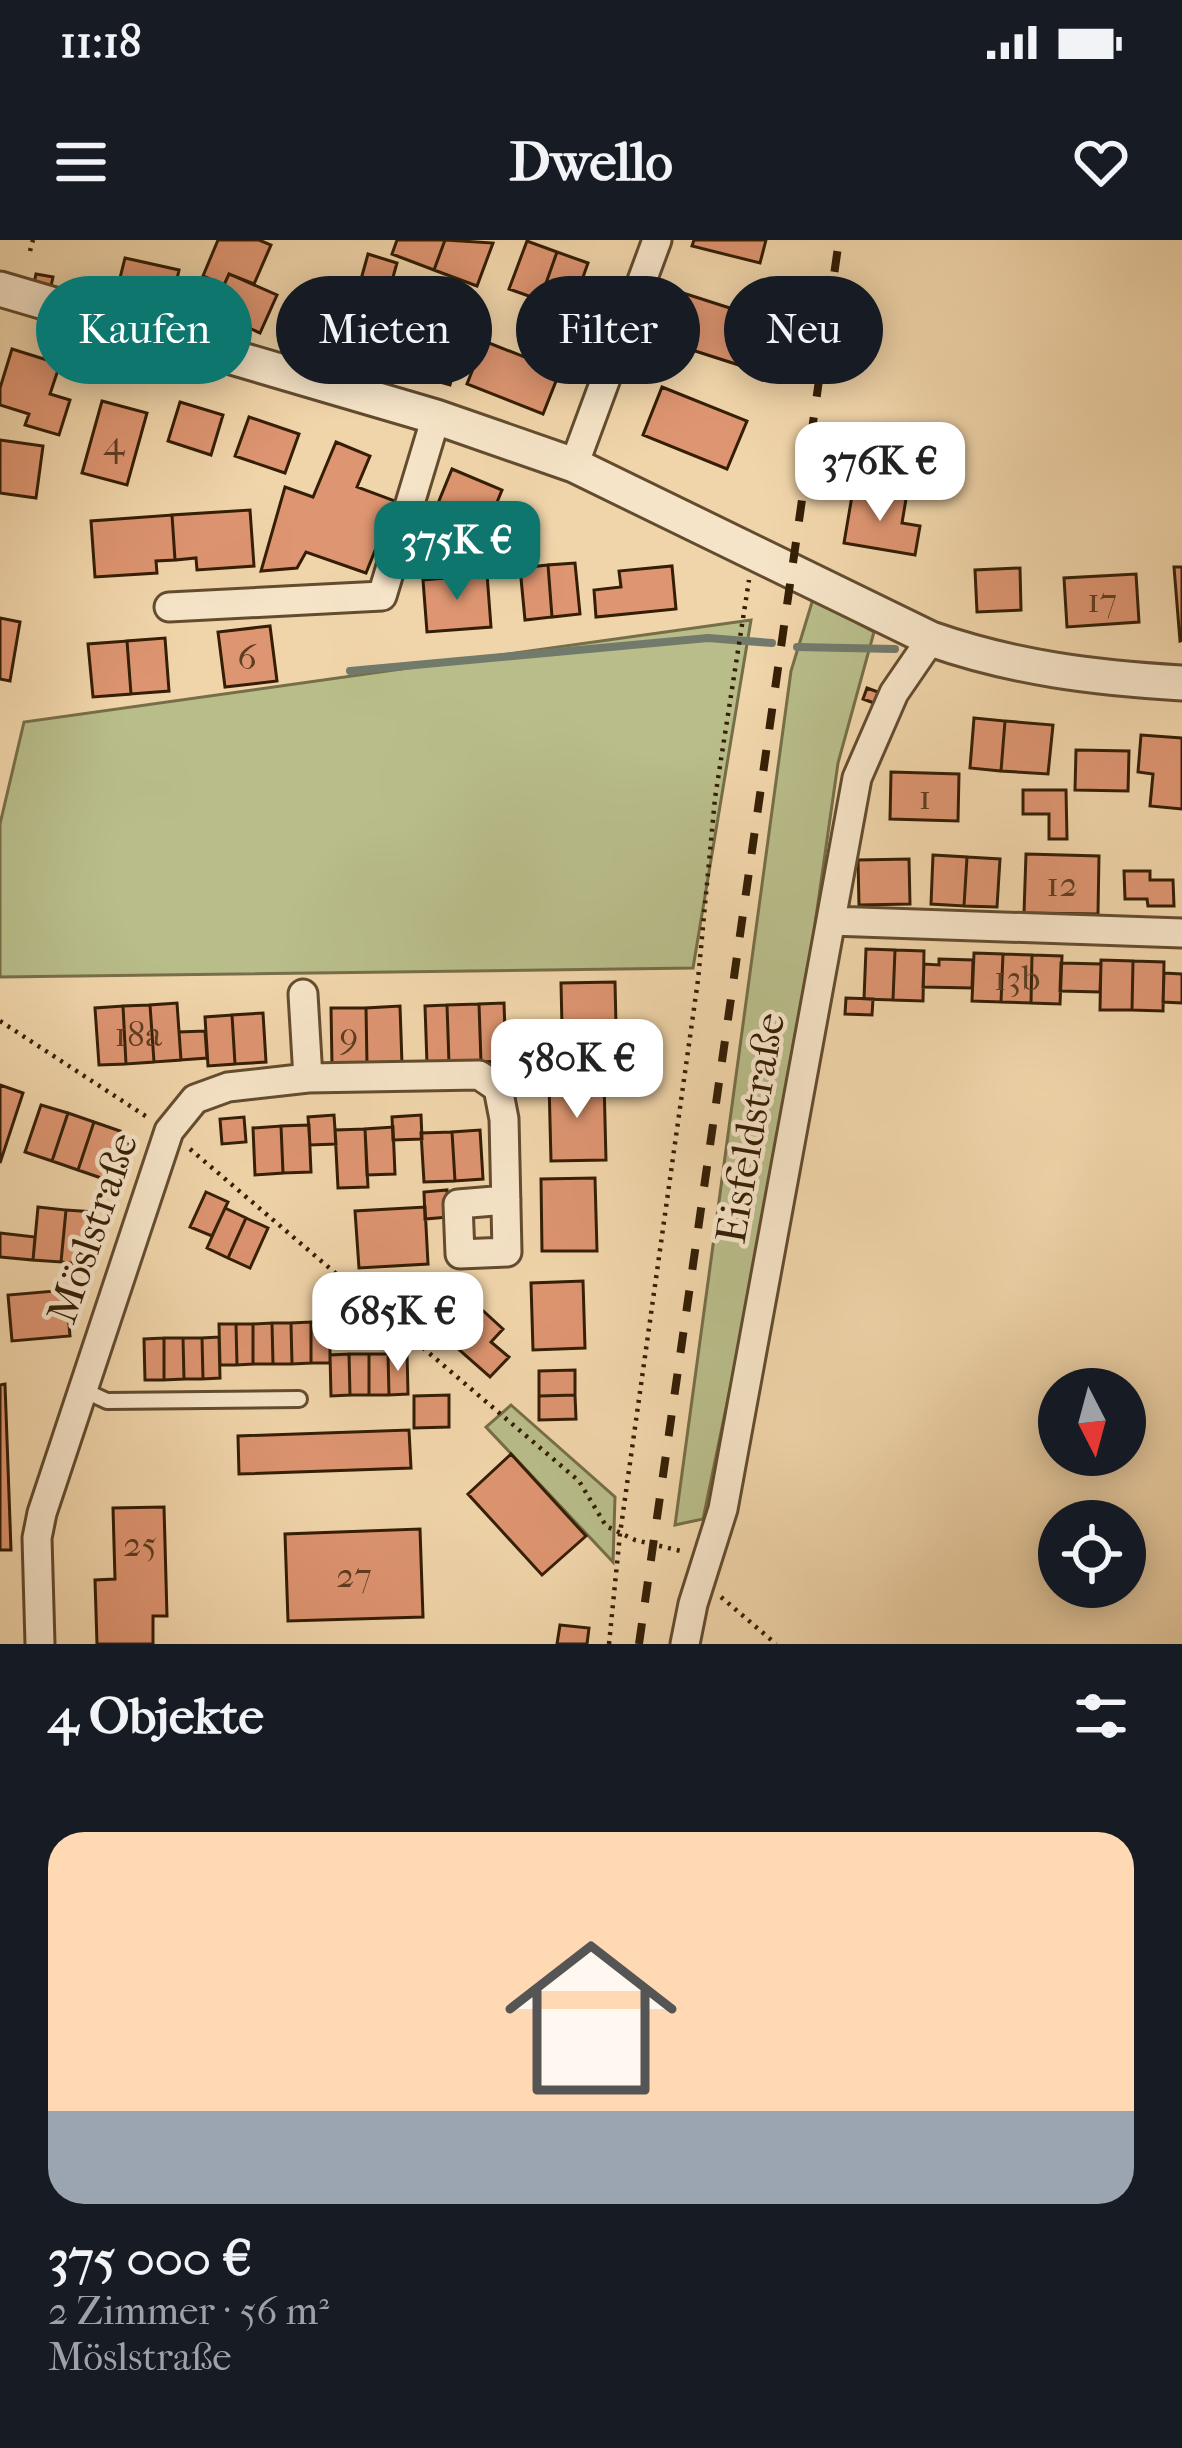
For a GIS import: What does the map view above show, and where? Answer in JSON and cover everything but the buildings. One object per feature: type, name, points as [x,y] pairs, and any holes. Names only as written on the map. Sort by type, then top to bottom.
[{"type":"street","points":[[574,465],[657,240]]},
{"type":"street","points":[[0,289],[436,417],[574,465],[932,639],[987,659],[1081,677],[1182,683]]},
{"type":"street","points":[[170,608],[382,596],[436,417]]},
{"type":"street","name":"Eisfeldstraße","points":[[685,1644],[723,1508],[857,778],[894,692],[932,639]]},
{"type":"street","points":[[831,921],[1182,932]]},
{"type":"street","points":[[303,994],[308,1078]]},
{"type":"street","name":"Möslstraße","points":[[40,1644],[38,1538],[42,1513],[169,1131],[195,1099],[228,1087],[308,1078],[479,1075],[498,1088],[504,1119],[506,1200]]},
{"type":"lane","points":[[83,1390],[107,1401],[299,1399]]},
{"type":"path","points":[[30,251],[33,240]]},
{"type":"path","points":[[610,1644],[620,1534],[698,980],[715,798],[753,551]]},
{"type":"path","points":[[0,1021],[169,1131],[579,1480],[605,1526],[694,1556],[716,1593],[776,1644]]},
{"type":"green space","points":[[813,599],[874,632],[838,763],[802,1015],[703,1519],[675,1525],[791,671]]},
{"type":"green space","points":[[751,620],[693,968],[0,977],[0,824],[24,722]]},
{"type":"green space","points":[[511,1405],[615,1497],[613,1562],[486,1427]]},
{"type":"waterway","points":[[350,671],[708,638],[772,643]]},
{"type":"waterway","points":[[797,647],[895,649]]},
{"type":"railway","points":[[639,1644],[839,240]]}]
